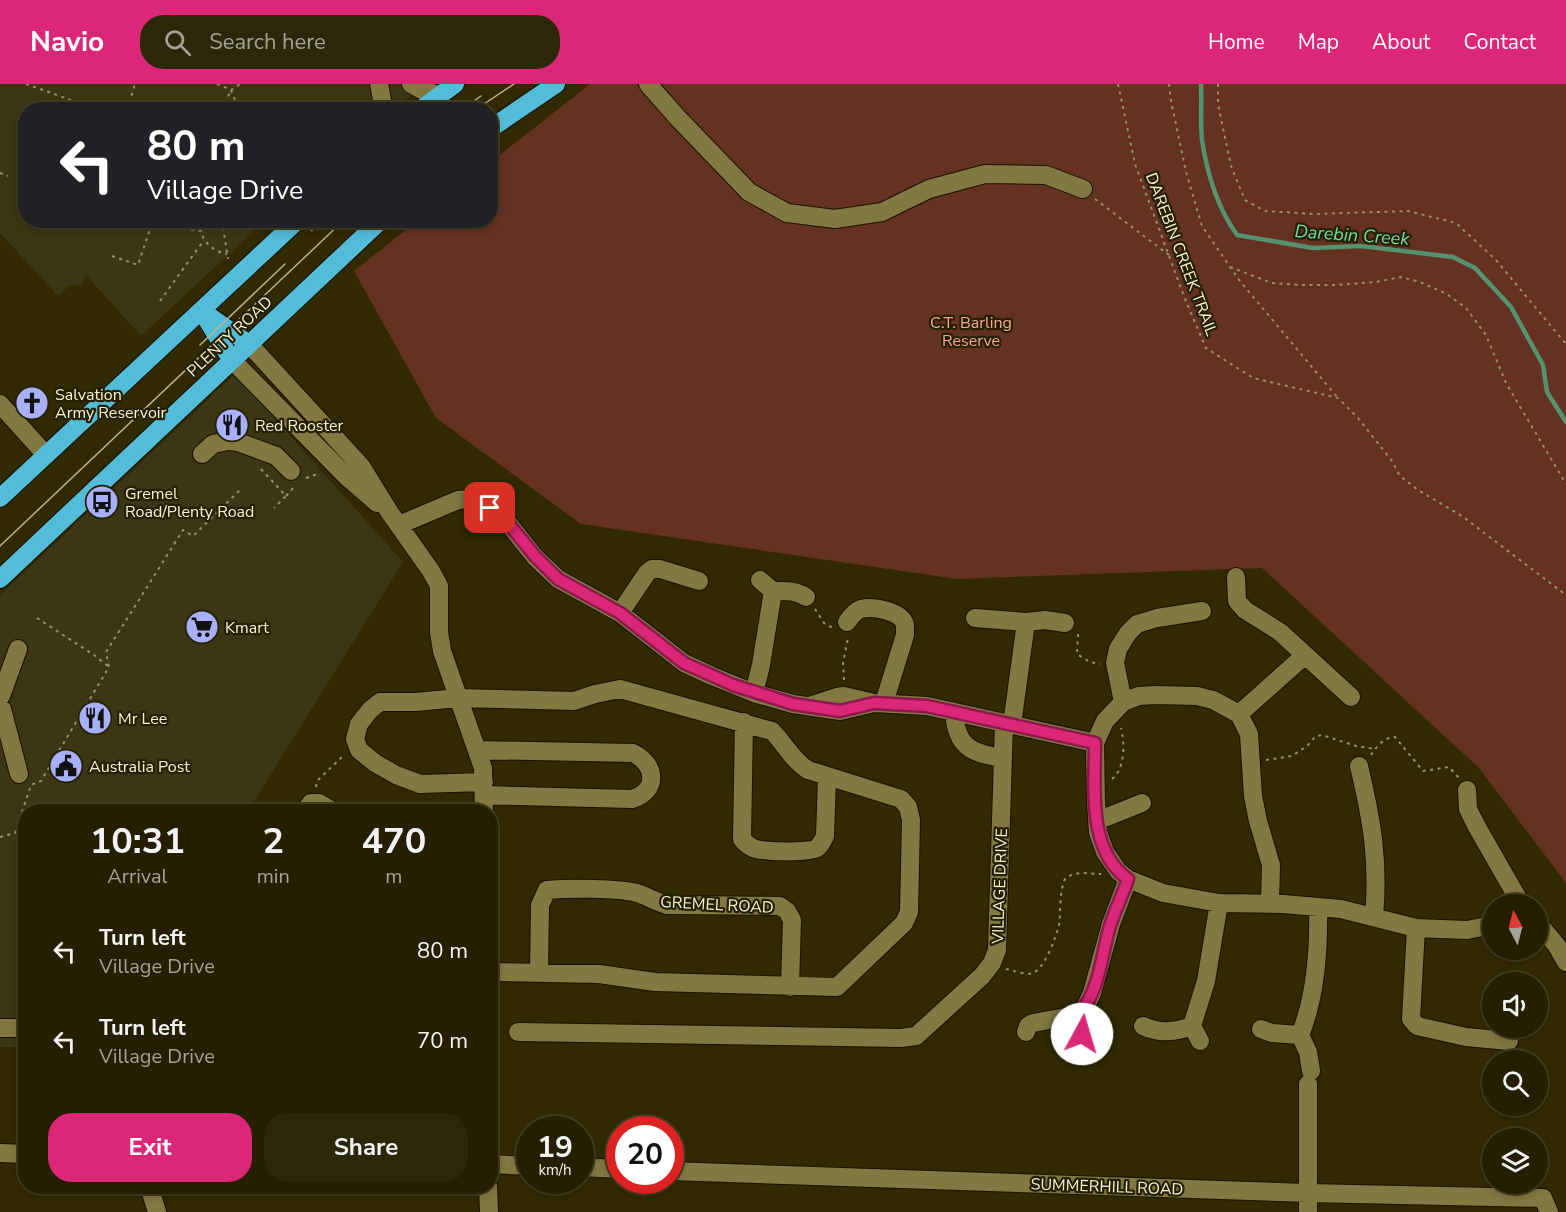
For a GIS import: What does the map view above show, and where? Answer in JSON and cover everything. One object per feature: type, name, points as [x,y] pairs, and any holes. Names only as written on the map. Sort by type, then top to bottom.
[{"type":"highway","points":[[430,102],[455,84]]},
{"type":"highway","points":[[498,124],[556,84]]},
{"type":"highway","points":[[0,498],[202,311],[302,228]]},
{"type":"highway","name":"PLENTY ROAD","points":[[0,579],[372,228]]},
{"type":"highway","points":[[202,311],[249,344]]},
{"type":"highway","points":[[202,311],[231,359]]},
{"type":"street","points":[[379,84],[382,102]]},
{"type":"street","points":[[411,84],[424,92],[439,95]]},
{"type":"street","points":[[648,84],[749,192],[787,213],[835,219],[882,212],[929,189],[986,174],[1046,175],[1083,189]]},
{"type":"street","points":[[249,344],[361,466],[439,586],[439,632],[442,651],[483,768],[484,796]]},
{"type":"street","points":[[231,359],[347,477],[395,519]]},
{"type":"street","points":[[0,404],[46,455]]},
{"type":"street","points":[[202,454],[213,444],[238,442],[276,456],[298,478]]},
{"type":"street","points":[[395,519],[458,500],[470,499],[482,502],[508,523],[535,556],[558,579],[620,613],[684,663],[754,693],[793,704],[810,706],[844,696],[879,703],[927,706],[1095,743]]},
{"type":"street","points":[[620,613],[652,569],[660,569],[699,581]]},
{"type":"street","points":[[1236,578],[1237,601],[1245,610],[1280,632],[1351,697]]},
{"type":"street","points":[[754,693],[761,665],[767,586],[799,592],[806,597]]},
{"type":"street","points":[[844,628],[853,613],[863,609],[891,613],[902,619],[905,635],[879,703]]},
{"type":"street","points":[[1117,709],[1115,667],[1118,649],[1128,633],[1137,624],[1156,618],[1202,612]]},
{"type":"street","points":[[975,618],[1026,622],[1045,620],[1065,623]]},
{"type":"street","name":"VILLAGE DRIVE","points":[[518,1032],[901,1038],[916,1036],[982,976],[992,963],[997,950],[1003,758],[1026,622]]},
{"type":"street","points":[[0,669],[12,651],[18,649],[1,703],[19,774]]},
{"type":"street","points":[[1239,714],[1304,656]]},
{"type":"street","points":[[477,750],[633,753],[648,763],[651,783],[640,796],[632,799],[484,796],[420,784],[396,775],[375,763],[359,750],[354,739],[358,724],[380,702],[416,702],[458,698],[574,701],[621,689],[772,731],[783,742],[796,762],[808,770],[827,778],[901,799],[908,807],[911,820],[909,912],[904,922],[837,987],[655,982],[599,974],[498,972]]},
{"type":"street","points":[[1270,903],[1272,865],[1258,821],[1253,796],[1250,734],[1239,714],[1213,700],[1197,696],[1139,696],[1117,709],[1105,721],[1095,743],[1095,788],[1098,832],[1105,852],[1122,874],[1163,893],[1220,903],[1270,903],[1341,909],[1416,928],[1467,930],[1482,927]]},
{"type":"street","points":[[954,712],[955,724],[964,745],[975,752],[1003,758]]},
{"type":"street","points":[[744,722],[742,839],[747,844],[755,849],[815,850],[825,836],[827,778]]},
{"type":"street","points":[[0,736],[12,753]]},
{"type":"street","points":[[1360,768],[1376,860],[1374,917]]},
{"type":"street","points":[[1467,790],[1468,809],[1515,894]]},
{"type":"street","points":[[1097,818],[1107,817],[1142,803]]},
{"type":"street","points":[[1026,1032],[1028,1026],[1033,1023],[1077,1015],[1085,1008],[1092,993],[1122,874]]},
{"type":"street","name":"GREMEL ROAD","points":[[539,972],[540,904],[548,890],[623,891],[638,893],[652,901],[667,905],[780,906],[787,911],[792,920],[790,987]]},
{"type":"street","points":[[1143,1026],[1153,1031],[1196,1034],[1220,903]]},
{"type":"street","points":[[1308,1212],[1310,1077],[1308,1052],[1300,1035],[1309,1007],[1315,975],[1319,936],[1318,907]]},
{"type":"street","points":[[1416,928],[1412,1019],[1417,1026],[1466,1037],[1509,1041]]},
{"type":"street","points":[[1548,935],[1566,962]]},
{"type":"street","points":[[1077,1015],[1082,1034]]},
{"type":"street","points":[[0,1028],[18,1028]]},
{"type":"street","points":[[1261,1029],[1272,1033],[1300,1035]]},
{"type":"street","points":[[0,1153],[18,1154]]},
{"type":"street","points":[[498,1164],[516,1165]]},
{"type":"street","name":"SUMMERHILL ROAD","points":[[684,1171],[1308,1193],[1546,1205]]},
{"type":"street","points":[[151,1194],[157,1212]]},
{"type":"street","points":[[488,1194],[489,1212]]},
{"type":"path","points":[[26,84],[77,102]]},
{"type":"path","points":[[129,102],[135,84]]},
{"type":"path","points":[[217,84],[231,90],[236,102]]},
{"type":"path","points":[[226,102],[231,90],[240,84]]},
{"type":"path","name":"DAREBIN CREEK TRAIL","points":[[1118,84],[1135,164],[1185,299],[1206,348],[1253,378],[1338,398]]},
{"type":"path","points":[[1169,84],[1186,172],[1202,226],[1230,267],[1338,398],[1358,418],[1392,461],[1400,476],[1418,490],[1462,516],[1566,595]]},
{"type":"path","points":[[1218,84],[1218,104],[1231,166],[1245,200],[1265,211],[1314,214],[1408,211],[1456,223],[1496,260],[1566,344]]},
{"type":"path","points":[[0,173],[8,176]]},
{"type":"path","points":[[1083,189],[1169,255]]},
{"type":"path","points":[[112,256],[138,265],[150,228]]},
{"type":"path","points":[[185,228],[201,231]]},
{"type":"path","points":[[201,231],[204,228]]},
{"type":"path","points":[[223,228],[228,259]]},
{"type":"path","points":[[201,231],[204,240],[227,254]]},
{"type":"path","points":[[160,301],[204,240]]},
{"type":"path","points":[[1230,267],[1272,283],[1302,285],[1336,285],[1401,277],[1420,282],[1447,294],[1466,308],[1486,334],[1506,383],[1566,484]]},
{"type":"path","points":[[274,508],[286,496],[298,478],[316,476],[334,464]]},
{"type":"path","points":[[261,469],[286,496]]},
{"type":"path","points":[[25,804],[32,785],[41,781],[109,666],[106,652],[182,528],[193,536],[240,490]]},
{"type":"path","points":[[806,597],[824,623],[844,628],[844,684]]},
{"type":"path","points":[[37,618],[109,666]]},
{"type":"path","points":[[1065,623],[1078,632],[1076,649],[1081,657],[1090,662],[1115,667]]},
{"type":"path","points":[[1095,788],[1120,772],[1123,735],[1117,709]]},
{"type":"path","points":[[1251,762],[1292,756],[1307,746],[1316,736],[1322,735],[1356,746],[1375,749]]},
{"type":"path","points":[[1360,768],[1375,749],[1390,737],[1395,737],[1424,771],[1451,768],[1467,790]]},
{"type":"path","points":[[309,804],[317,781],[357,745]]},
{"type":"path","points":[[0,837],[15,833],[18,825]]},
{"type":"path","points":[[992,963],[1002,968],[1032,974],[1046,959],[1057,931],[1065,879],[1078,873],[1122,874]]},
{"type":"shaded area","points":[[0,84],[428,84],[402,102],[18,102],[18,228],[257,228],[141,336],[86,275],[82,286],[70,285],[58,296],[0,233]]},
{"type":"shaded area","points":[[235,374],[403,562],[252,804],[18,804],[18,1047],[0,1047],[0,595]]},
{"type":"green space","name":"C.T. Barling Reserve","points":[[590,84],[1566,84],[1566,883],[1479,768],[1262,568],[957,579],[581,524],[436,418],[354,271],[408,228],[498,228],[498,156]]},
{"type":"waterway","name":"Darebin Creek","points":[[1201,84],[1201,133],[1207,165],[1218,201],[1237,235],[1313,248],[1361,246],[1453,257],[1475,268],[1511,307],[1543,365],[1547,392],[1566,422]]},
{"type":"tram line","points":[[487,102],[514,84]]},
{"type":"tram line","points":[[472,102],[481,96]]},
{"type":"tram line","points":[[0,546],[336,228]]},
{"type":"tram line","points":[[200,345],[285,264]]},
{"type":"place","name":"Salvation Army Reservoir","points":[[32,403]]},
{"type":"place","name":"Red Rooster","points":[[232,425]]},
{"type":"place","name":"Gremel Road/Plenty Road","points":[[102,502]]},
{"type":"place","name":"Kmart","points":[[202,627]]},
{"type":"place","name":"Mr Lee","points":[[95,718]]},
{"type":"place","name":"Australia Post","points":[[66,766]]},
{"type":"route","points":[[490,508],[508,523],[535,556],[558,579],[620,613],[684,663],[733,685],[772,699],[840,711],[874,703],[927,706],[1095,743],[1098,832],[1105,852],[1115,868],[1128,879],[1110,924],[1092,993],[1085,1008],[1077,1015],[1082,1034]]}]
